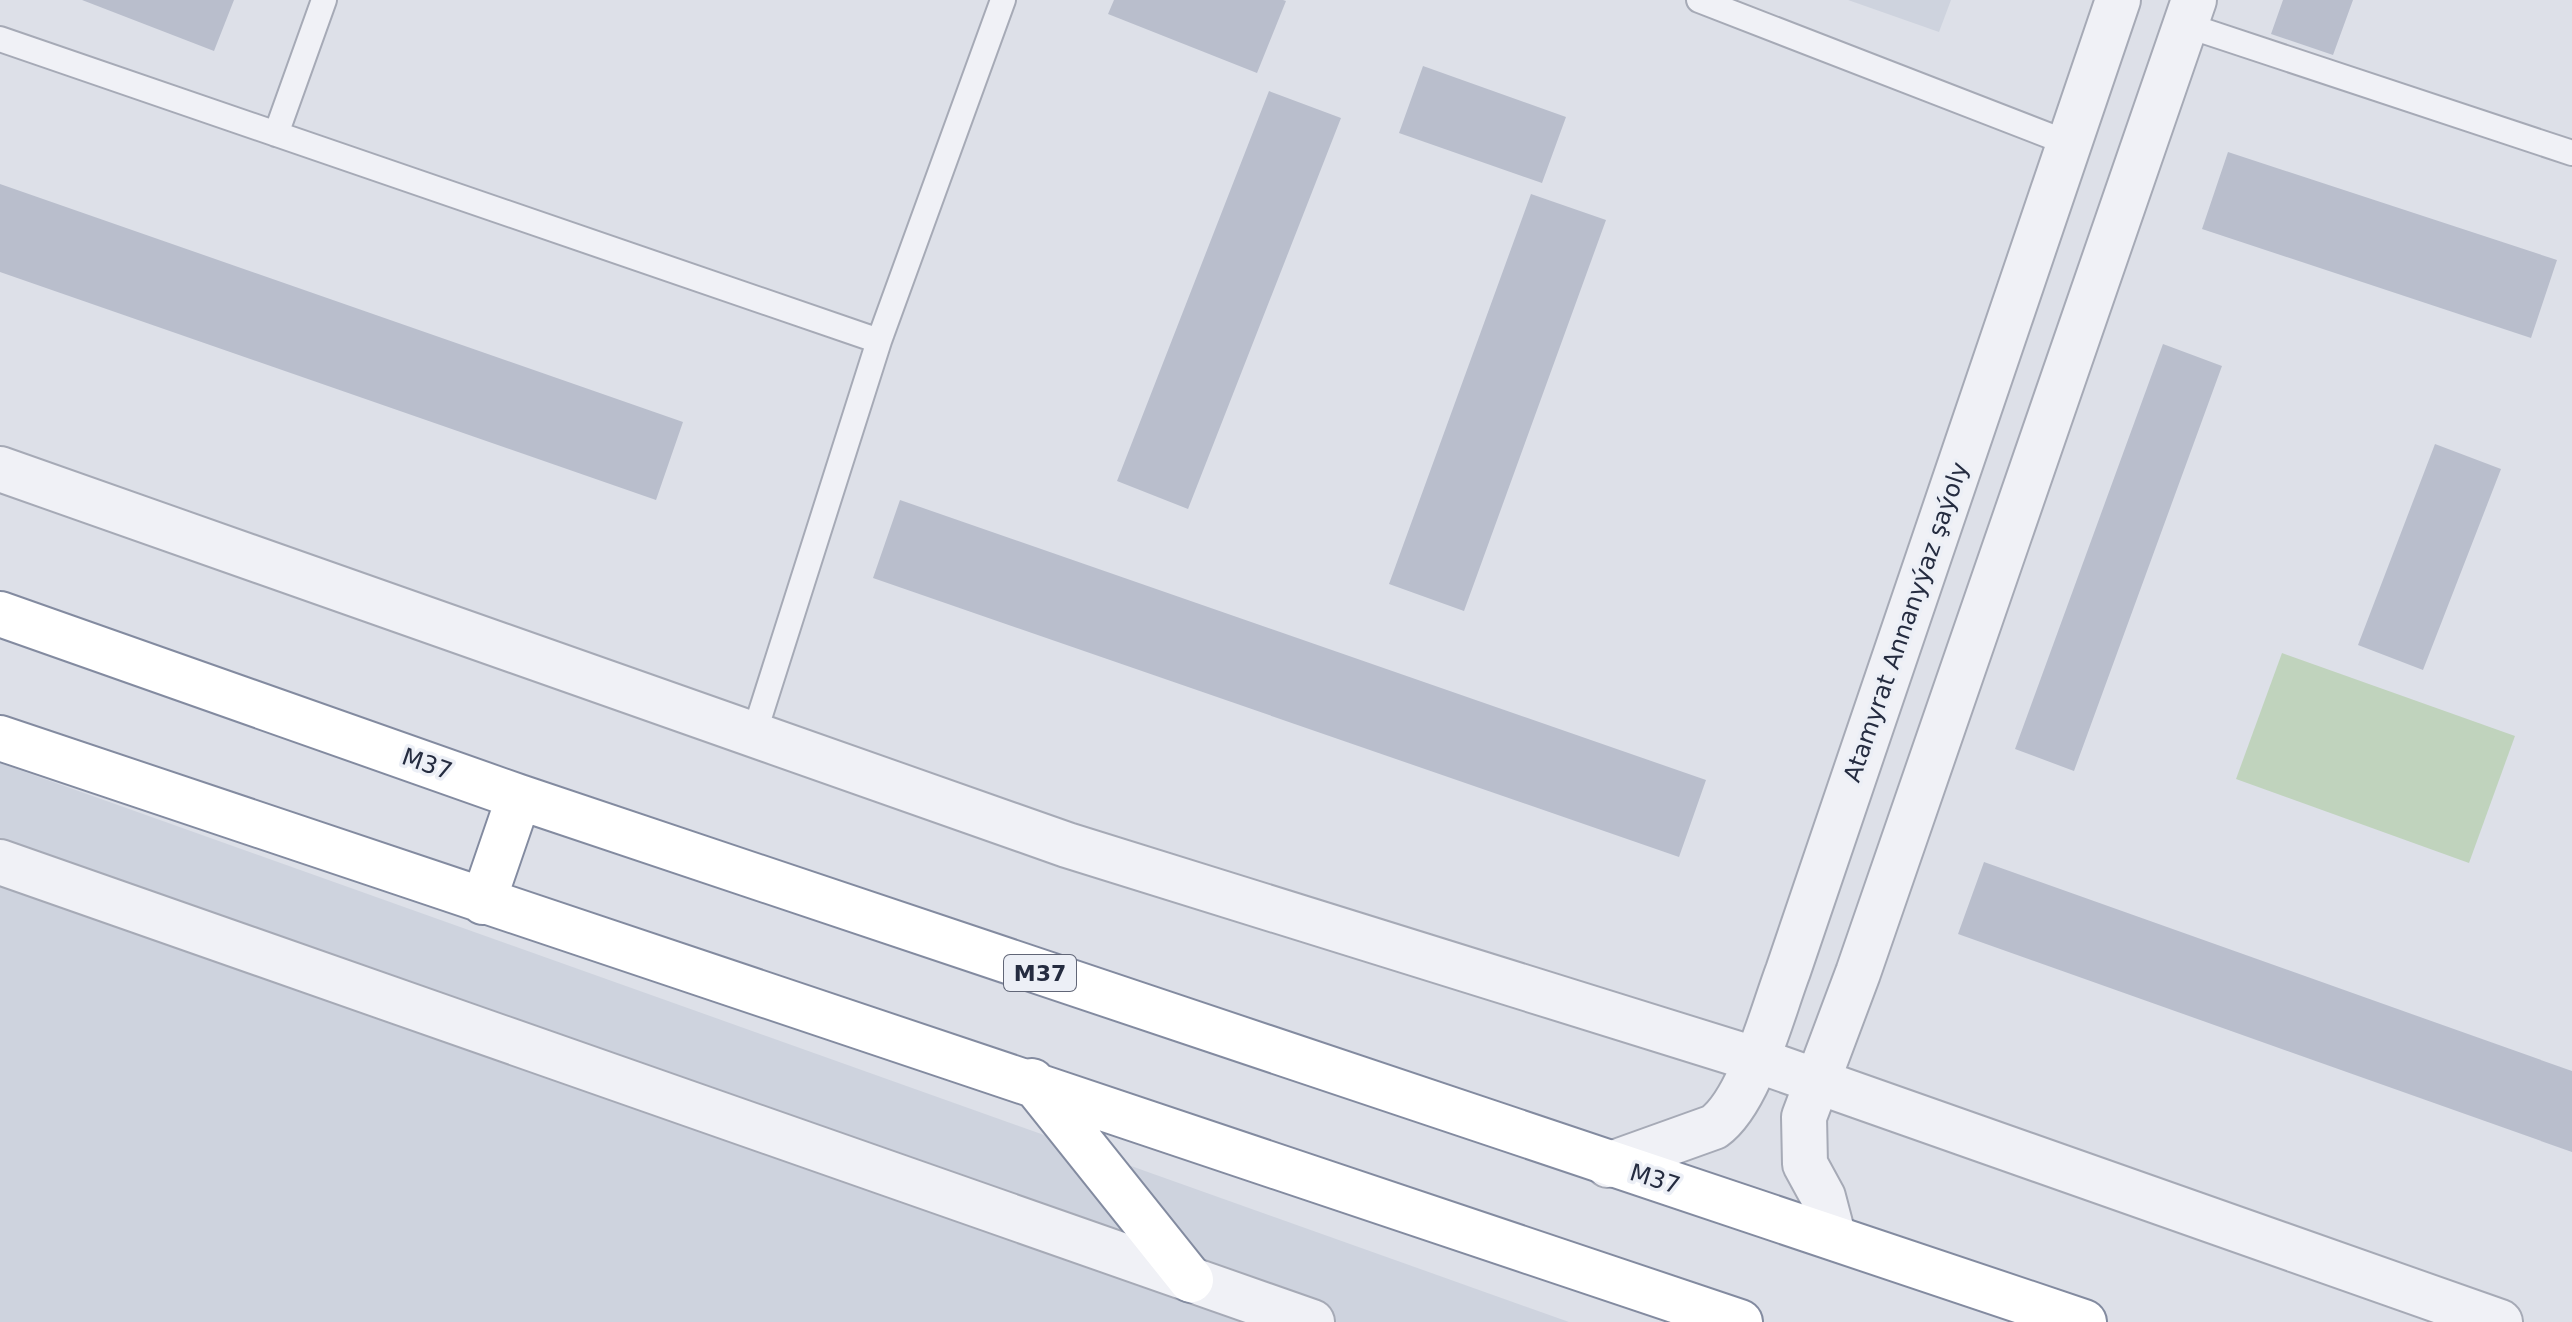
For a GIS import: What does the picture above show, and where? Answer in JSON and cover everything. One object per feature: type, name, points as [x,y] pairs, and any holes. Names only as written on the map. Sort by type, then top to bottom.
[{"type":"highway","name":"M37","points":[[0,614],[519,797],[1608,1165],[1833,1235],[2084,1322]]},
{"type":"highway","points":[[0,738],[483,902],[1032,1081],[1740,1322]]},
{"type":"highway","points":[[483,902],[519,797]]},
{"type":"highway","points":[[1032,1081],[1191,1280]]},
{"type":"street","name":"Atamyrat Annanyýaz şaýoly","points":[[1608,1165],[1714,1127],[1727,1117],[1742,1096],[1788,971],[2118,0]]},
{"type":"street","points":[[1833,1235],[1823,1197],[1805,1164],[1804,1117],[1858,973],[2190,12]]},
{"type":"street","points":[[0,469],[1067,845],[1754,1059],[1814,1084],[2500,1322]]},
{"type":"street","points":[[0,862],[1312,1322]]},
{"type":"lane","points":[[276,134],[324,0]]},
{"type":"lane","points":[[754,734],[879,341],[1003,0]]},
{"type":"lane","points":[[1699,0],[2068,143]]},
{"type":"lane","points":[[2190,12],[2572,153]]},
{"type":"lane","points":[[0,39],[879,341]]},
{"type":"shaded area","points":[[1848,0],[1951,0],[1939,32]]},
{"type":"shaded area","points":[[0,763],[1569,1322],[0,1322]]},
{"type":"green space","points":[[2282,653],[2515,736],[2469,863],[2236,779]]},
{"type":"building","points":[[82,0],[234,0],[214,51]]},
{"type":"building","points":[[1114,0],[1286,1],[1257,73],[1108,14]]},
{"type":"building","points":[[2283,0],[2353,0],[2333,55],[2271,34]]},
{"type":"building","points":[[1423,66],[1566,117],[1542,183],[1399,133]]},
{"type":"building","points":[[1269,91],[1341,118],[1188,509],[1117,481]]},
{"type":"building","points":[[2228,152],[2557,260],[2531,338],[2202,229]]},
{"type":"building","points":[[0,184],[683,422],[656,500],[0,272]]},
{"type":"building","points":[[1531,194],[1606,220],[1464,611],[1389,584]]},
{"type":"building","points":[[2163,344],[2222,366],[2074,771],[2015,749]]},
{"type":"building","points":[[2435,444],[2501,469],[2423,670],[2358,645]]},
{"type":"building","points":[[900,500],[1706,780],[1679,857],[873,578]]},
{"type":"building","points":[[1984,862],[2572,1071],[2572,1152],[1958,934]]}]
